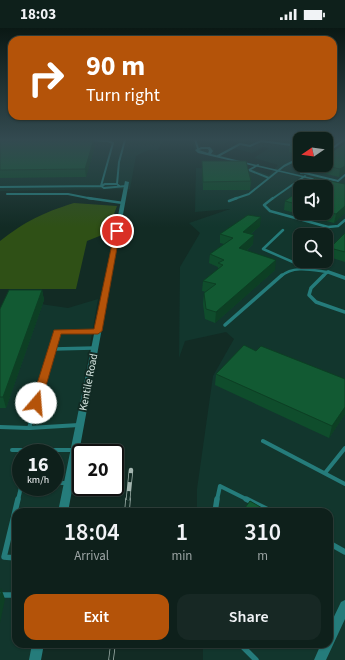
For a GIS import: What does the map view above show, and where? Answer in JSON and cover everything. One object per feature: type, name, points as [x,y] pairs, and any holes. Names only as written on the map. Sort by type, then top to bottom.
[{"type":"street","points":[[272,168],[300,173],[305,176],[338,183]]},
{"type":"street","name":"Kentile Road","points":[[75,444],[123,203],[122,185]]},
{"type":"street","points":[[328,272],[345,278]]},
{"type":"street","name":"Kentile Road","points":[[64,508],[72,461]]},
{"type":"street","points":[[333,632],[345,606]]},
{"type":"street","points":[[35,660],[37,648]]},
{"type":"street","points":[[320,660],[325,648]]},
{"type":"lane","points":[[101,186],[106,168]]},
{"type":"lane","points":[[0,187],[101,186],[105,184],[122,185],[120,168]]},
{"type":"lane","points":[[252,168],[250,170],[269,178]]},
{"type":"lane","points":[[229,201],[249,194],[281,168]]},
{"type":"lane","points":[[300,173],[338,183],[345,175]]},
{"type":"lane","points":[[300,180],[305,176]]},
{"type":"lane","points":[[293,185],[264,205],[270,211],[293,218]]},
{"type":"lane","points":[[7,194],[68,194],[96,200],[123,203]]},
{"type":"lane","points":[[301,220],[328,228],[338,226],[345,220]]},
{"type":"lane","points":[[283,230],[262,247],[263,249],[312,270]]},
{"type":"lane","points":[[225,325],[287,271],[299,269],[328,272]]},
{"type":"lane","points":[[328,272],[310,288],[309,295],[316,302],[345,312]]},
{"type":"lane","points":[[28,428],[58,332],[98,331]]},
{"type":"lane","points":[[52,349],[94,348]]},
{"type":"lane","points":[[0,427],[28,428],[79,425]]},
{"type":"lane","points":[[263,441],[345,484]]},
{"type":"lane","points":[[325,473],[345,448]]},
{"type":"lane","points":[[64,484],[68,484]]},
{"type":"lane","points":[[216,508],[220,486],[264,508]]},
{"type":"lane","points":[[16,508],[19,496]]},
{"type":"lane","points":[[12,524],[4,557],[12,558]]},
{"type":"lane","points":[[333,545],[345,552]]},
{"type":"lane","points":[[0,595],[12,595]]},
{"type":"lane","points":[[244,648],[256,660]]},
{"type":"shaded area","points":[[0,168],[134,168],[130,189],[0,191]]},
{"type":"shaded area","points":[[196,168],[252,169],[269,175],[275,168],[293,168],[293,172],[333,172],[333,168],[345,168],[345,660],[203,660],[203,648],[333,648],[333,508],[197,508],[197,489],[213,376],[234,339],[226,332],[185,341],[179,358],[180,267],[200,233],[189,223],[230,209],[195,212]]},
{"type":"shaded area","points":[[6,299],[68,308],[98,299],[64,495],[64,444],[12,444],[12,496],[64,496],[62,508],[12,508],[12,648],[36,648],[34,660],[0,660],[0,316]]},
{"type":"green space","points":[[74,203],[117,206],[107,233],[87,241],[76,289],[0,289],[0,241],[35,218]]},
{"type":"building","points":[[0,168],[85,168],[85,169],[0,170]]},
{"type":"building","points":[[202,168],[248,168],[251,181],[203,182]]},
{"type":"building","points":[[315,178],[325,180],[312,180]]},
{"type":"building","points":[[333,182],[345,184],[345,206],[336,214],[333,213]]},
{"type":"building","points":[[293,195],[293,203],[285,201]]},
{"type":"building","points":[[248,215],[261,217],[243,232],[254,235],[239,248],[276,260],[216,312],[206,309],[204,293],[216,284],[203,281],[223,265],[218,263],[224,260],[210,254],[233,238],[220,234]]},
{"type":"building","points":[[345,233],[345,252],[333,249],[333,245]]},
{"type":"building","points":[[9,290],[42,290],[3,397],[0,397],[0,309]]},
{"type":"building","points":[[244,345],[256,351],[261,346],[345,379],[345,407],[332,426],[216,374]]},
{"type":"building","points":[[250,501],[262,508],[245,508]]},
{"type":"railway","points":[[128,500],[131,470]]},
{"type":"railway","points":[[127,508],[128,499]]},
{"type":"railway","points":[[111,660],[112,648]]},
{"type":"route","points":[[36,403],[58,332],[98,331],[117,231]]}]
